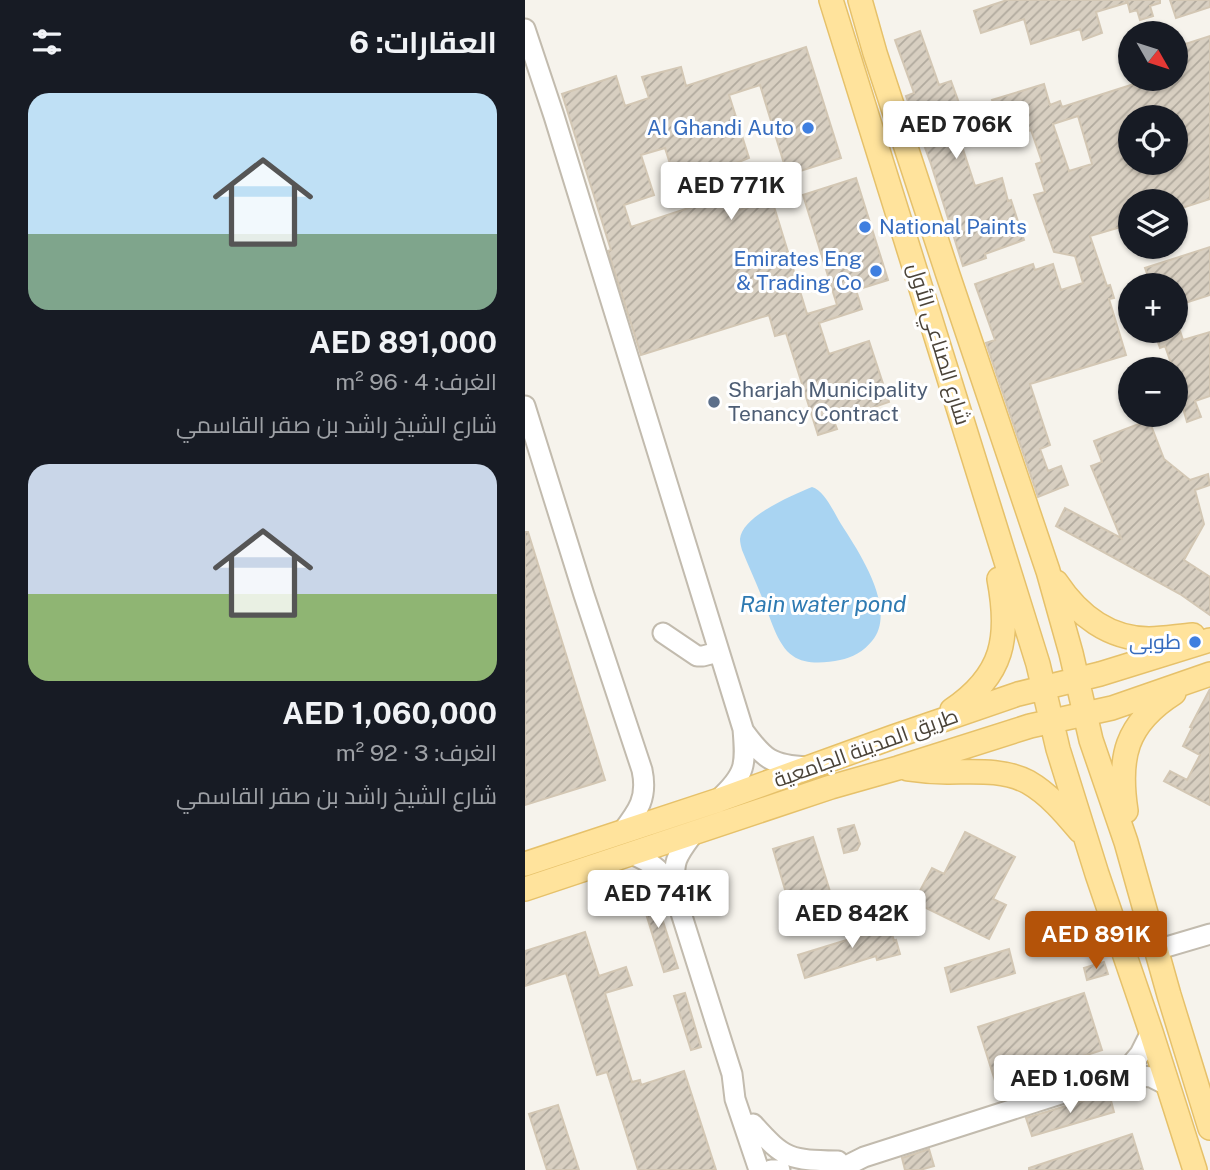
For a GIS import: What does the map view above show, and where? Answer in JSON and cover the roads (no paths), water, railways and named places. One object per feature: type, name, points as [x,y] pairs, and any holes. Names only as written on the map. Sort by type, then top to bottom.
[{"type":"main road","name":"شارع الصناعي الأول","points":[[831,0],[1038,664],[1058,749],[1085,836],[1195,1170]]},
{"type":"main road","name":"شارع الصناعي الأول","points":[[860,0],[875,53],[1048,571],[1078,679],[1091,740],[1126,842]]},
{"type":"main road","points":[[929,725],[974,693],[986,679],[1001,649],[1005,627],[1004,604],[987,503]]},
{"type":"main road","points":[[1048,571],[1083,614],[1119,635],[1149,639],[1210,633]]},
{"type":"main road","name":"طريق المدينة الجامعية","points":[[532,857],[622,832],[719,800],[1018,694],[1210,640]]},
{"type":"main road","points":[[1209,674],[1147,714],[1125,753],[1122,780],[1127,823],[1126,842],[1210,1128]]},
{"type":"main road","name":"طريق المدينة الجامعية","points":[[525,889],[831,787],[1030,726],[1112,708],[1209,674]]},
{"type":"main road","points":[[898,768],[943,772],[994,772],[1028,782],[1063,811],[1085,836]]},
{"type":"street","points":[[525,29],[743,730],[745,756],[741,773],[719,800]]},
{"type":"street","points":[[525,406],[642,769],[645,789],[643,799],[622,832]]},
{"type":"street","points":[[663,633],[697,656],[718,652]]},
{"type":"street","points":[[743,730],[756,748],[772,761],[782,765],[811,768]]},
{"type":"street","points":[[675,894],[674,863],[693,834]]},
{"type":"street","points":[[631,854],[655,865],[667,878],[675,894],[731,1074],[735,1099],[759,1170]]},
{"type":"street","points":[[1156,950],[1210,934]]},
{"type":"street","points":[[1123,1074],[1140,1054],[1151,1032]]},
{"type":"street","points":[[731,1074],[742,1089],[760,1149],[772,1170],[780,1170]]},
{"type":"street","points":[[805,1170],[836,1167],[1123,1074],[1151,1077],[1169,1086]]},
{"type":"street","points":[[753,1124],[773,1147],[789,1156],[836,1167]]},
{"type":"water","name":"Rain water pond","points":[[812,487],[829,503],[866,565],[881,614],[879,628],[865,648],[849,658],[834,661],[809,662],[798,659],[787,651],[774,628],[740,540],[749,522],[781,501]]},
{"type":"place","name":"Al Ghandi Auto","points":[[808,128]]},
{"type":"place","name":"National Paints","points":[[865,227]]},
{"type":"place","name":"Emirates Eng & Trading Co","points":[[876,271]]},
{"type":"place","name":"Sharjah Municipality Tenancy Contract","points":[[714,402]]},
{"type":"place","name":"طوبى","points":[[1195,642]]}]
